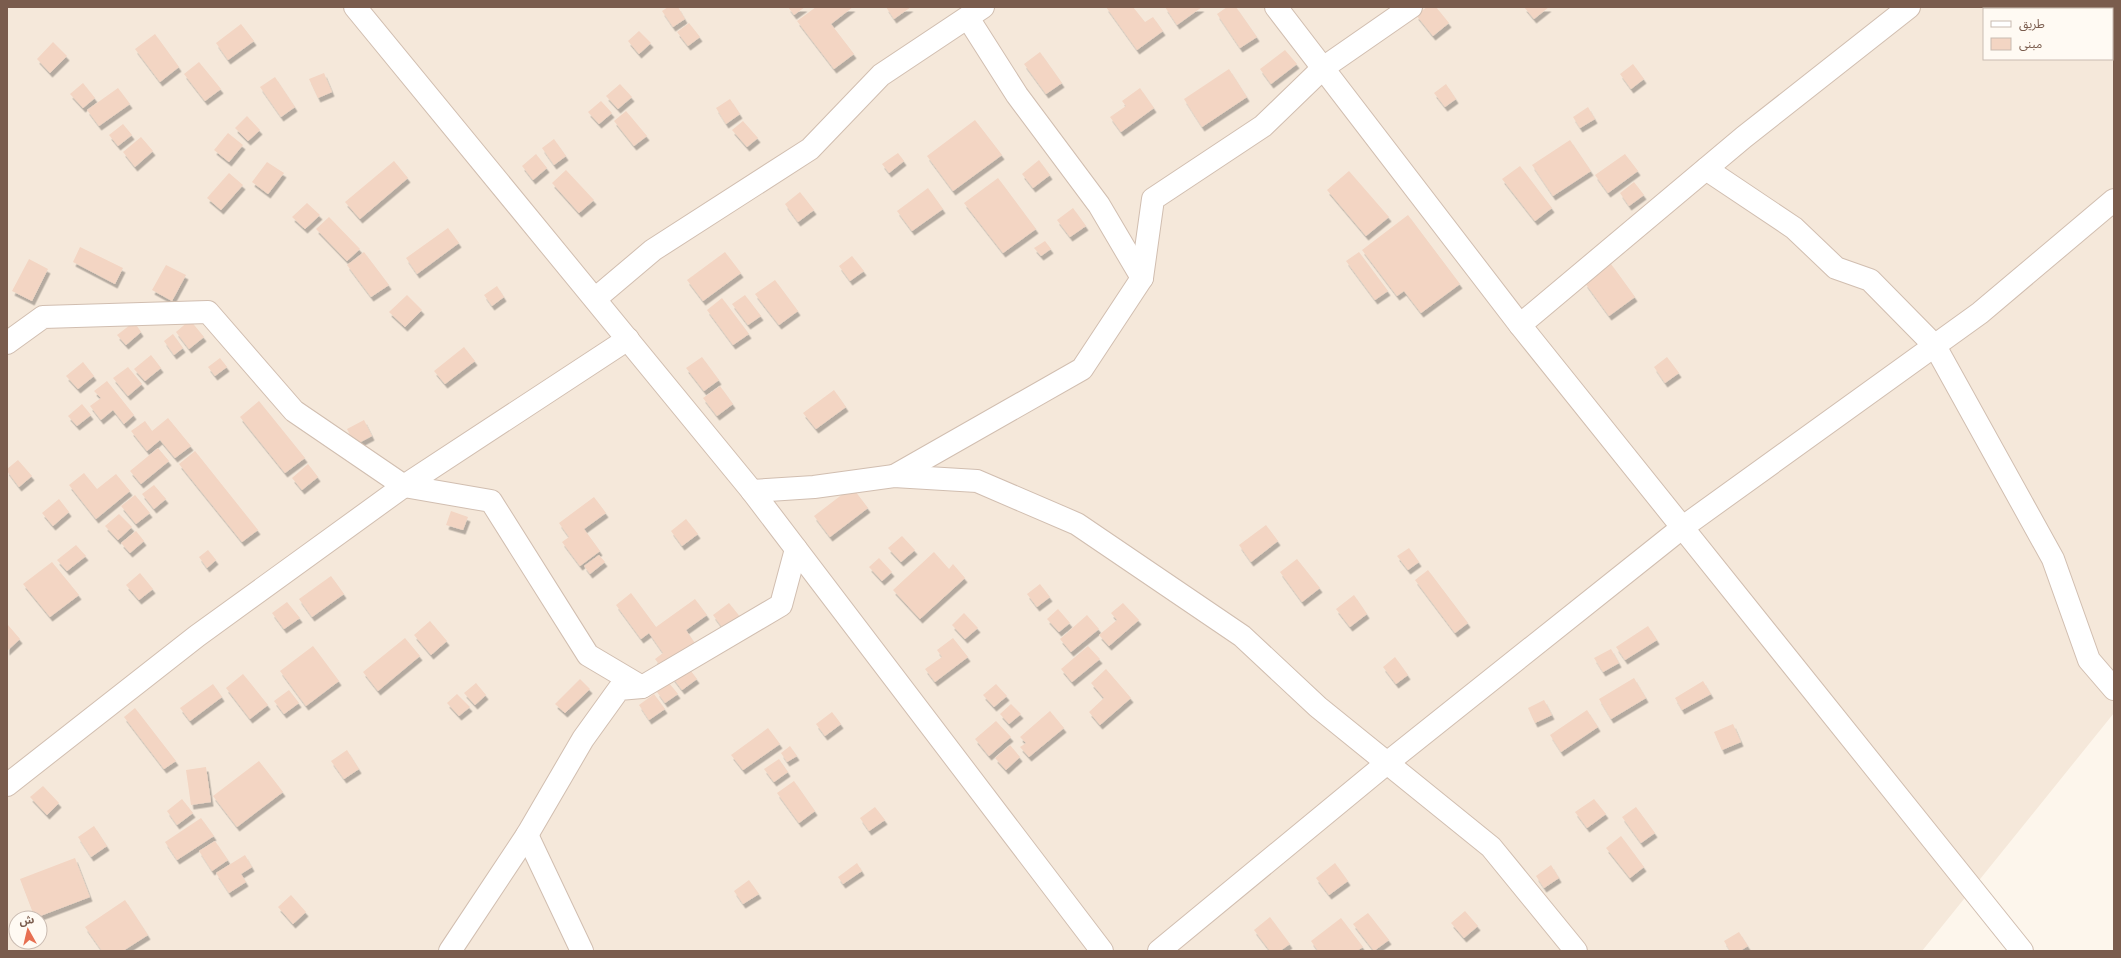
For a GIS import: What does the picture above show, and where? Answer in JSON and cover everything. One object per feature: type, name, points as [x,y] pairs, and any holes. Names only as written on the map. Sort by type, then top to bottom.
[{"type":"street","points":[[355,7],[752,491],[1102,951]]},
{"type":"street","points":[[1276,7],[1520,325],[2022,951]]},
{"type":"street","points":[[894,476],[1082,369],[1142,278],[1153,199],[1263,126],[1323,68],[1411,7]]},
{"type":"street","points":[[1520,325],[1706,169],[1909,7]]},
{"type":"street","points":[[595,299],[652,250],[810,149],[881,75],[976,13],[1017,95],[1099,205],[1142,278]]},
{"type":"street","points":[[1706,169],[1794,228],[1836,268],[1870,280],[1935,346],[2053,559],[2089,660],[2114,689]]},
{"type":"street","points":[[1159,951],[1387,763],[1683,527],[1980,313],[2114,200]]},
{"type":"street","points":[[7,343],[43,317],[208,312],[294,411],[404,486],[491,501],[588,655],[642,687]]},
{"type":"street","points":[[7,784],[197,636],[404,486],[628,339]]},
{"type":"street","points":[[752,491],[814,487],[894,476],[977,481],[1077,524],[1242,636],[1318,707],[1491,847],[1576,951]]},
{"type":"street","points":[[450,951],[527,835],[583,739],[619,690],[642,687],[781,605],[796,549]]},
{"type":"street","points":[[527,835],[582,951]]},
{"type":"shaded area","points":[[7,7],[2114,7],[2114,713],[1922,951],[7,951]]},
{"type":"building","points":[[668,7],[678,7],[685,19],[673,27],[662,11]]},
{"type":"building","points":[[788,7],[805,7],[794,15]]},
{"type":"building","points":[[816,7],[853,7],[831,24],[854,54],[834,69],[797,21]]},
{"type":"building","points":[[886,7],[911,7],[894,19]]},
{"type":"building","points":[[1106,7],[1133,7],[1145,22],[1153,17],[1163,31],[1137,50]]},
{"type":"building","points":[[1165,7],[1202,7],[1177,25]]},
{"type":"building","points":[[1227,7],[1236,7],[1257,37],[1240,48],[1217,14]]},
{"type":"building","points":[[1427,7],[1436,7],[1449,23],[1433,36],[1416,15]]},
{"type":"building","points":[[1524,7],[1549,7],[1534,19]]},
{"type":"building","points":[[689,23],[700,37],[688,46],[677,32]]},
{"type":"building","points":[[241,24],[254,41],[228,60],[216,43]]},
{"type":"building","points":[[639,31],[651,43],[639,54],[628,41]]},
{"type":"building","points":[[155,34],[179,67],[160,82],[135,49]]},
{"type":"building","points":[[53,42],[67,56],[50,73],[37,59]]},
{"type":"building","points":[[1285,50],[1297,64],[1271,84],[1260,69]]},
{"type":"building","points":[[1040,52],[1062,83],[1046,94],[1024,64]]},
{"type":"building","points":[[199,62],[221,89],[205,101],[184,74]]},
{"type":"building","points":[[1633,64],[1644,79],[1631,89],[1620,74]]},
{"type":"building","points":[[1229,69],[1247,97],[1202,127],[1184,99]]},
{"type":"building","points":[[324,73],[332,92],[318,98],[309,79]]},
{"type":"building","points":[[275,77],[295,107],[281,117],[260,87]]},
{"type":"building","points":[[83,83],[95,98],[83,108],[70,94]]},
{"type":"building","points":[[620,84],[632,97],[618,109],[606,96]]},
{"type":"building","points":[[1446,84],[1456,99],[1445,107],[1434,93]]},
{"type":"building","points":[[118,88],[130,104],[99,126],[87,110]]},
{"type":"building","points":[[1140,88],[1154,108],[1121,132],[1110,117],[1126,106],[1122,101]]},
{"type":"building","points":[[730,99],[740,114],[726,124],[716,108]]},
{"type":"building","points":[[601,101],[612,113],[599,124],[588,112]]},
{"type":"building","points":[[1588,107],[1595,119],[1580,128],[1573,117]]},
{"type":"building","points":[[626,111],[647,136],[634,146],[614,121]]},
{"type":"building","points":[[247,116],[260,130],[248,141],[235,128]]},
{"type":"building","points":[[975,120],[1002,155],[953,191],[927,156]]},
{"type":"building","points":[[743,121],[758,138],[747,147],[732,130]]},
{"type":"building","points":[[123,124],[132,135],[118,146],[109,135]]},
{"type":"building","points":[[228,133],[243,145],[229,162],[214,150]]},
{"type":"building","points":[[141,137],[153,151],[135,167],[123,152]]},
{"type":"building","points":[[554,139],[566,156],[554,165],[542,148]]},
{"type":"building","points":[[1570,140],[1591,171],[1553,196],[1532,165]]},
{"type":"building","points":[[898,153],[904,161],[889,173],[882,164]]},
{"type":"building","points":[[536,154],[547,168],[533,180],[522,166]]},
{"type":"building","points":[[1625,154],[1638,171],[1608,193],[1595,175]]},
{"type":"building","points":[[1039,160],[1050,175],[1033,188],[1022,174]]},
{"type":"building","points":[[394,161],[408,178],[360,219],[345,202]]},
{"type":"building","points":[[267,162],[284,173],[268,194],[252,182]]},
{"type":"building","points":[[1520,166],[1552,208],[1535,221],[1502,179]]},
{"type":"building","points":[[566,170],[594,200],[579,213],[552,183]]},
{"type":"building","points":[[1349,171],[1389,217],[1366,236],[1327,190]]},
{"type":"building","points":[[229,173],[243,185],[221,210],[207,198]]},
{"type":"building","points":[[998,178],[1036,229],[1003,253],[964,203]]},
{"type":"building","points":[[1634,182],[1644,195],[1629,206],[1620,193]]},
{"type":"building","points":[[928,188],[943,209],[912,231],[897,211]]},
{"type":"building","points":[[800,192],[814,210],[798,222],[785,204]]},
{"type":"building","points":[[307,203],[320,215],[305,229],[292,217]]},
{"type":"building","points":[[1073,208],[1086,226],[1070,237],[1057,220]]},
{"type":"building","points":[[1408,215],[1460,284],[1421,313],[1404,291],[1397,296],[1362,250]]},
{"type":"building","points":[[329,217],[360,249],[347,261],[316,229]]},
{"type":"building","points":[[448,228],[459,243],[417,274],[406,258]]},
{"type":"building","points":[[1045,241],[1051,249],[1041,256],[1034,248]]},
{"type":"building","points":[[80,247],[123,268],[115,284],[73,262]]},
{"type":"building","points":[[364,252],[389,285],[371,297],[347,265]]},
{"type":"building","points":[[725,252],[741,273],[703,301],[687,280]]},
{"type":"building","points":[[1359,252],[1388,291],[1375,300],[1346,261]]},
{"type":"building","points":[[852,256],[864,271],[850,281],[839,266]]},
{"type":"building","points":[[29,259],[48,269],[32,301],[12,291]]},
{"type":"building","points":[[1611,264],[1635,297],[1609,316],[1585,283]]},
{"type":"building","points":[[166,265],[186,275],[172,301],[152,290]]},
{"type":"building","points":[[775,280],[798,311],[779,325],[755,294]]},
{"type":"building","points":[[497,286],[504,297],[492,306],[484,295]]},
{"type":"building","points":[[407,295],[422,310],[405,327],[389,312]]},
{"type":"building","points":[[745,295],[761,316],[748,325],[732,304]]},
{"type":"building","points":[[722,298],[749,334],[733,345],[707,310]]},
{"type":"building","points":[[190,320],[204,337],[189,349],[176,332]]},
{"type":"building","points":[[134,322],[141,332],[126,345],[117,335]]},
{"type":"building","points":[[173,334],[183,348],[174,355],[164,341]]},
{"type":"building","points":[[464,347],[475,361],[445,384],[434,371]]},
{"type":"building","points":[[151,355],[161,368],[145,381],[134,369]]},
{"type":"building","points":[[702,357],[719,380],[704,391],[686,368]]},
{"type":"building","points":[[1667,357],[1679,373],[1665,383],[1654,367]]},
{"type":"building","points":[[220,358],[227,367],[215,376],[208,367]]},
{"type":"building","points":[[83,362],[94,376],[78,389],[66,376]]},
{"type":"building","points":[[128,367],[142,384],[128,396],[113,378]]},
{"type":"building","points":[[107,381],[134,415],[124,424],[113,410],[101,420],[90,406],[101,398],[94,391]]},
{"type":"building","points":[[720,386],[733,404],[717,416],[703,398]]},
{"type":"building","points":[[834,390],[846,407],[816,429],[803,413]]},
{"type":"building","points":[[259,401],[305,458],[285,473],[240,417]]},
{"type":"building","points":[[82,404],[91,415],[77,426],[68,416]]},
{"type":"building","points":[[168,418],[191,446],[175,458],[160,440],[147,451],[131,431],[145,421],[152,431]]},
{"type":"building","points":[[364,420],[372,436],[355,445],[347,429]]},
{"type":"building","points":[[158,448],[169,461],[141,484],[130,471]]},
{"type":"building","points":[[195,451],[258,530],[242,542],[179,464]]},
{"type":"building","points":[[18,460],[32,476],[19,487],[7,471],[7,469]]},
{"type":"building","points":[[308,464],[318,477],[302,490],[292,478]]},
{"type":"building","points":[[84,473],[97,489],[116,474],[130,491],[96,519],[69,485]]},
{"type":"building","points":[[154,485],[166,499],[154,509],[142,494]]},
{"type":"building","points":[[852,487],[868,508],[830,537],[814,516]]},
{"type":"building","points":[[135,495],[150,513],[136,524],[121,506]]},
{"type":"building","points":[[594,497],[606,513],[584,529],[600,551],[580,566],[562,542],[569,537],[559,523]]},
{"type":"building","points":[[59,499],[69,512],[53,526],[42,513]]},
{"type":"building","points":[[451,511],[468,517],[463,530],[446,525]]},
{"type":"building","points":[[119,514],[132,527],[118,540],[105,526]]},
{"type":"building","points":[[686,519],[698,534],[682,546],[671,531]]},
{"type":"building","points":[[1266,525],[1278,541],[1251,562],[1239,545]]},
{"type":"building","points":[[136,531],[144,541],[130,553],[121,543]]},
{"type":"building","points":[[902,536],[915,550],[901,562],[888,548]]},
{"type":"building","points":[[76,545],[86,556],[67,571],[57,560]]},
{"type":"building","points":[[1409,548],[1419,562],[1408,570],[1397,556]]},
{"type":"building","points":[[208,550],[216,560],[207,568],[199,557]]},
{"type":"building","points":[[934,552],[949,569],[953,564],[965,578],[920,619],[893,590]]},
{"type":"building","points":[[599,555],[605,562],[590,574],[584,566]]},
{"type":"building","points":[[879,558],[892,572],[882,581],[869,567]]},
{"type":"building","points":[[1297,559],[1320,588],[1302,602],[1280,572]]},
{"type":"building","points":[[52,562],[79,595],[50,617],[23,584]]},
{"type":"building","points":[[1428,570],[1468,623],[1455,633],[1415,580]]},
{"type":"building","points":[[140,573],[153,589],[139,600],[126,585]]},
{"type":"building","points":[[331,576],[344,594],[312,617],[299,599]]},
{"type":"building","points":[[1040,584],[1050,597],[1037,607],[1027,594]]},
{"type":"building","points":[[631,593],[656,627],[695,599],[707,615],[686,630],[698,648],[665,672],[655,659],[663,653],[649,633],[641,639],[616,605]]},
{"type":"building","points":[[1354,595],[1367,614],[1350,627],[1336,609]]},
{"type":"building","points":[[287,602],[300,618],[284,629],[272,613]]},
{"type":"building","points":[[729,603],[741,618],[724,630],[713,615]]},
{"type":"building","points":[[1123,603],[1139,620],[1109,646],[1099,635],[1117,620],[1111,613]]},
{"type":"building","points":[[1058,609],[1070,623],[1059,632],[1047,619]]},
{"type":"building","points":[[964,613],[978,628],[965,639],[952,625]]},
{"type":"building","points":[[1087,615],[1099,629],[1071,652],[1060,639]]},
{"type":"building","points":[[430,621],[447,641],[431,655],[414,635]]},
{"type":"building","points":[[8,625],[20,639],[7,651],[7,626]]},
{"type":"building","points":[[1648,626],[1657,640],[1625,660],[1616,647]]},
{"type":"building","points":[[405,638],[420,656],[378,691],[363,672]]},
{"type":"building","points":[[953,638],[968,657],[935,682],[925,669],[942,657],[937,650]]},
{"type":"building","points":[[313,646],[339,681],[306,706],[280,671]]},
{"type":"building","points":[[1088,646],[1100,659],[1072,682],[1061,669]]},
{"type":"building","points":[[1611,649],[1619,663],[1603,672],[1594,658]]},
{"type":"building","points":[[1395,657],[1408,675],[1396,684],[1383,667]]},
{"type":"building","points":[[687,666],[697,679],[682,690],[672,677]]},
{"type":"building","points":[[1106,669],[1131,698],[1100,725],[1089,712],[1104,698],[1091,683]]},
{"type":"building","points":[[243,674],[268,705],[250,719],[226,688]]},
{"type":"building","points":[[1634,678],[1646,698],[1611,719],[1599,699]]},
{"type":"building","points":[[580,679],[590,689],[565,713],[555,704]]},
{"type":"building","points":[[1703,681],[1711,694],[1682,710],[1675,698]]},
{"type":"building","points":[[476,683],[486,695],[475,705],[464,693]]},
{"type":"building","points":[[669,683],[678,694],[665,703],[657,692]]},
{"type":"building","points":[[213,684],[222,697],[190,721],[180,708]]},
{"type":"building","points":[[996,684],[1007,696],[994,707],[983,695]]},
{"type":"building","points":[[289,690],[299,703],[284,714],[274,701]]},
{"type":"building","points":[[457,694],[470,707],[459,716],[447,703]]},
{"type":"building","points":[[654,694],[665,709],[649,720],[639,705]]},
{"type":"building","points":[[1544,700],[1552,715],[1535,723],[1528,708]]},
{"type":"building","points":[[1011,704],[1021,714],[1009,724],[1000,714]]},
{"type":"building","points":[[135,708],[176,761],[164,769],[124,717]]},
{"type":"building","points":[[1587,710],[1598,727],[1561,752],[1550,735]]},
{"type":"building","points":[[1050,711],[1064,728],[1029,757],[1020,747],[1026,743],[1020,737]]},
{"type":"building","points":[[832,712],[841,724],[825,736],[816,724]]},
{"type":"building","points":[[996,721],[1011,737],[989,756],[975,739]]},
{"type":"building","points":[[1733,724],[1741,742],[1722,750],[1714,732]]},
{"type":"building","points":[[768,728],[780,744],[743,770],[731,755]]},
{"type":"building","points":[[1010,745],[1020,757],[1006,770],[995,758]]},
{"type":"building","points":[[790,746],[797,756],[787,762],[781,753]]},
{"type":"building","points":[[347,750],[359,769],[344,779],[331,761]]},
{"type":"building","points":[[779,759],[788,772],[774,782],[764,769]]},
{"type":"building","points":[[259,761],[283,792],[237,827],[213,796]]},
{"type":"building","points":[[206,767],[211,802],[191,805],[186,770]]},
{"type":"building","points":[[794,781],[815,811],[799,823],[777,793]]},
{"type":"building","points":[[43,786],[59,803],[47,815],[30,797]]},
{"type":"building","points":[[182,799],[193,813],[177,825],[167,811]]},
{"type":"building","points":[[1594,799],[1606,814],[1587,828],[1575,812]]},
{"type":"building","points":[[875,807],[885,820],[869,831],[860,818]]},
{"type":"building","points":[[1636,807],[1655,833],[1641,843],[1622,817]]},
{"type":"building","points":[[201,818],[214,836],[177,860],[165,842]]},
{"type":"building","points":[[94,826],[107,846],[91,857],[78,837]]},
{"type":"building","points":[[1621,836],[1644,867],[1630,878],[1606,848]]},
{"type":"building","points":[[215,841],[228,860],[212,871],[199,851]]},
{"type":"building","points":[[245,855],[252,867],[241,874],[246,882],[229,893],[216,873]]},
{"type":"building","points":[[75,858],[90,897],[48,913],[48,910],[32,910],[20,879]]},
{"type":"building","points":[[857,863],[862,871],[843,884],[838,877]]},
{"type":"building","points":[[1335,863],[1348,881],[1329,895],[1316,878]]},
{"type":"building","points":[[1551,865],[1559,878],[1544,888],[1536,876]]},
{"type":"building","points":[[749,880],[759,894],[743,904],[734,891]]},
{"type":"building","points":[[291,895],[306,912],[293,924],[278,907]]},
{"type":"building","points":[[125,900],[148,935],[123,951],[102,951],[85,927]]},
{"type":"building","points":[[1465,911],[1478,926],[1464,938],[1451,923]]},
{"type":"building","points":[[1368,913],[1389,940],[1374,951],[1353,924]]},
{"type":"building","points":[[1270,917],[1290,944],[1280,951],[1270,951],[1254,930]]},
{"type":"building","points":[[1341,918],[1363,947],[1357,951],[1318,951],[1311,941]]},
{"type":"building","points":[[1739,932],[1748,946],[1740,951],[1730,951],[1724,941]]}]
